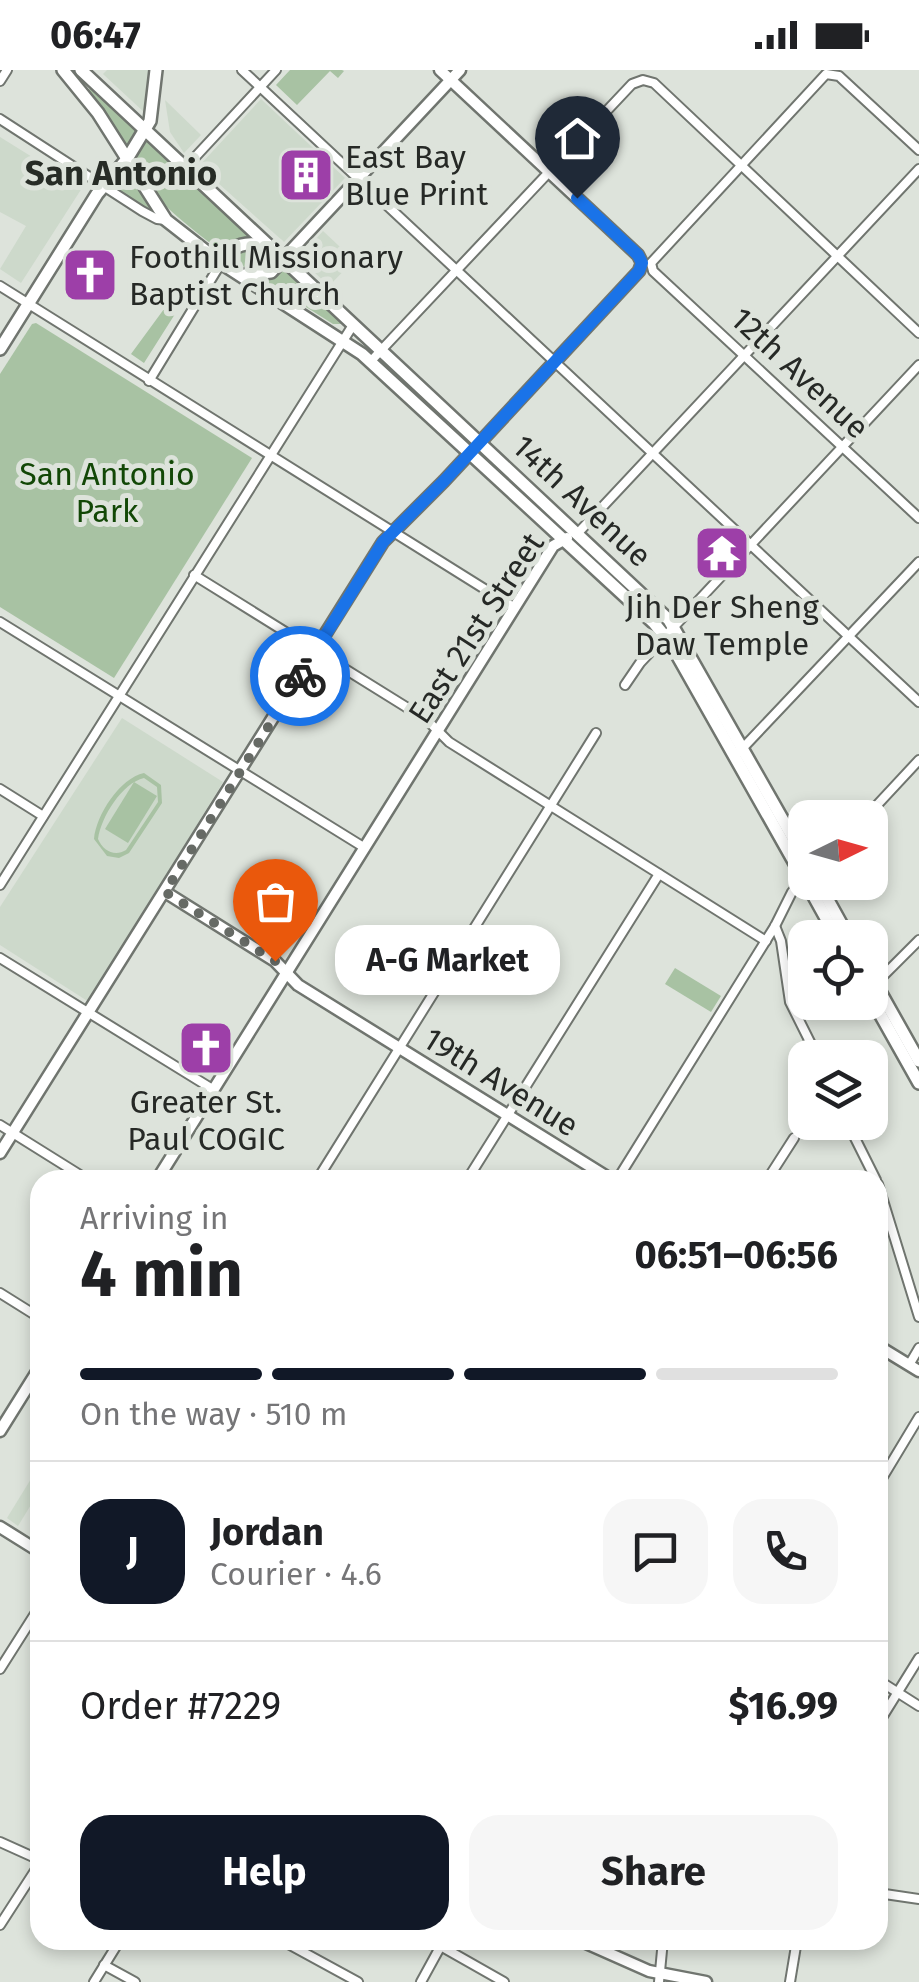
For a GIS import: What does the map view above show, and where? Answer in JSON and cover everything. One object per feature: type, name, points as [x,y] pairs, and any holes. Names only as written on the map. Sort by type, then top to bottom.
[{"type":"main road","name":"14th Avenue","points":[[63,70],[85,76],[145,130],[353,324],[475,447],[670,632],[788,848]]},
{"type":"main road","points":[[0,349],[104,186],[145,130],[152,111],[156,70]]},
{"type":"main road","name":"14th Avenue","points":[[85,76],[126,158],[166,220],[221,262],[342,338],[475,447]]},
{"type":"main road","points":[[221,262],[230,250],[242,244],[269,246]]},
{"type":"main road","points":[[240,274],[271,272],[283,259]]},
{"type":"main road","name":"14th Avenue","points":[[738,752],[788,832]]},
{"type":"main road","points":[[888,1012],[919,1061]]},
{"type":"main road","points":[[888,1019],[919,1082]]},
{"type":"street","points":[[0,81],[7,70]]},
{"type":"street","points":[[242,70],[919,702]]},
{"type":"street","points":[[186,168],[276,70]]},
{"type":"street","name":"12th Avenue","points":[[440,70],[919,518]]},
{"type":"street","points":[[283,259],[460,70]]},
{"type":"street","points":[[0,1153],[383,542],[822,76],[839,76],[919,150]]},
{"type":"street","points":[[371,362],[548,171],[632,84],[643,80],[654,83],[919,333]]},
{"type":"street","points":[[0,119],[147,214],[166,220]]},
{"type":"street","name":"East 21st Street","points":[[162,1170],[553,546],[571,536],[653,453],[919,169]]},
{"type":"street","points":[[149,380],[221,262]]},
{"type":"street","points":[[0,286],[515,608]]},
{"type":"street","points":[[0,886],[353,324]]},
{"type":"street","points":[[626,685],[640,663],[919,365]]},
{"type":"street","points":[[738,752],[919,562]]},
{"type":"street","points":[[194,575],[427,720],[449,742],[766,941]]},
{"type":"street","points":[[0,622],[365,848]]},
{"type":"street","points":[[324,1170],[596,733]]},
{"type":"street","points":[[882,800],[919,760]]},
{"type":"street","points":[[0,789],[43,816]]},
{"type":"street","points":[[473,1170],[659,874]]},
{"type":"street","name":"19th Avenue","points":[[165,892],[275,961],[298,985],[598,1170]]},
{"type":"street","points":[[620,1170],[788,900]]},
{"type":"street","points":[[775,926],[782,941],[790,1002],[809,1040]]},
{"type":"street","points":[[888,970],[919,940]]},
{"type":"street","points":[[0,958],[214,1090]]},
{"type":"street","points":[[0,1125],[72,1170]]},
{"type":"street","points":[[773,1170],[793,1140]]},
{"type":"street","points":[[856,1140],[870,1170]]},
{"type":"street","points":[[888,1219],[919,1316]]},
{"type":"street","points":[[0,1293],[30,1312]]},
{"type":"street","points":[[888,1352],[914,1368],[919,1348]]},
{"type":"street","points":[[0,1431],[30,1383]]},
{"type":"street","points":[[888,1468],[919,1418]]},
{"type":"street","points":[[0,1527],[30,1546]]},
{"type":"street","points":[[0,1670],[30,1622]]},
{"type":"street","points":[[888,1707],[919,1658]]},
{"type":"street","points":[[888,1686],[919,1706]]},
{"type":"street","points":[[0,1842],[30,1856]]},
{"type":"street","points":[[0,1925],[30,1877]]},
{"type":"street","points":[[888,1894],[919,1899]]},
{"type":"street","points":[[94,1982],[114,1950]]},
{"type":"street","points":[[300,1950],[358,1982]]},
{"type":"street","points":[[421,1982],[438,1950]]},
{"type":"street","points":[[453,1950],[504,1982]]},
{"type":"street","points":[[600,1950],[659,1978],[706,1982]]},
{"type":"street","points":[[659,1978],[663,1950]]},
{"type":"street","points":[[790,1982],[795,1950]]},
{"type":"street","points":[[104,1965],[135,1982]]},
{"type":"shaded area","points":[[107,70],[149,70],[145,113],[103,74]]},
{"type":"shaded area","points":[[261,99],[345,178],[284,242],[199,166]]},
{"type":"shaded area","points":[[165,100],[201,135],[184,153],[170,132]]},
{"type":"shaded area","points":[[0,137],[82,188],[21,283],[0,269],[26,226],[0,212]]},
{"type":"shaded area","points":[[323,231],[354,260],[329,286],[299,258]]},
{"type":"shaded area","points":[[122,718],[223,782],[89,1002],[0,945],[0,907]]},
{"type":"shaded area","points":[[30,1481],[30,1506],[18,1526],[7,1518]]},
{"type":"green space","points":[[290,70],[344,71],[338,78],[330,71],[297,105],[276,85]]},
{"type":"green space","points":[[91,88],[341,324],[333,324],[242,266],[157,198],[157,214],[119,192],[137,166],[88,90]]},
{"type":"green space","points":[[129,285],[175,314],[144,363],[131,354],[164,309]]},
{"type":"green space","name":"San Antonio Park","points":[[36,323],[252,458],[114,678],[0,607],[0,374]]},
{"type":"green space","points":[[144,773],[161,785],[162,803],[129,853],[119,858],[107,856],[94,839],[99,819],[118,790]],"holes":[[[144,778],[157,787],[158,802],[126,850],[106,850],[98,839],[100,830],[121,794]]]},
{"type":"green space","points":[[134,782],[157,796],[128,843],[105,829]]},
{"type":"green space","points":[[675,968],[721,996],[711,1012],[665,984]]},
{"type":"way so far","points":[[275,961],[165,892],[300,676]]},
{"type":"place","name":"East Bay Blue Print","points":[[306,175]]},
{"type":"place","name":"Foothill Missionary Baptist Church","points":[[90,275]]},
{"type":"place","name":"Jih Der Sheng Daw Temple","points":[[722,553]]},
{"type":"place","name":"A-G Market","points":[[275,961]]},
{"type":"place","name":"Greater St. Paul COGIC","points":[[206,1048]]},
{"type":"district","name":"San Antonio","points":[[121,173]]},
{"type":"route","points":[[300,676],[383,542],[639,271],[642,263],[638,255],[577,198]]}]
